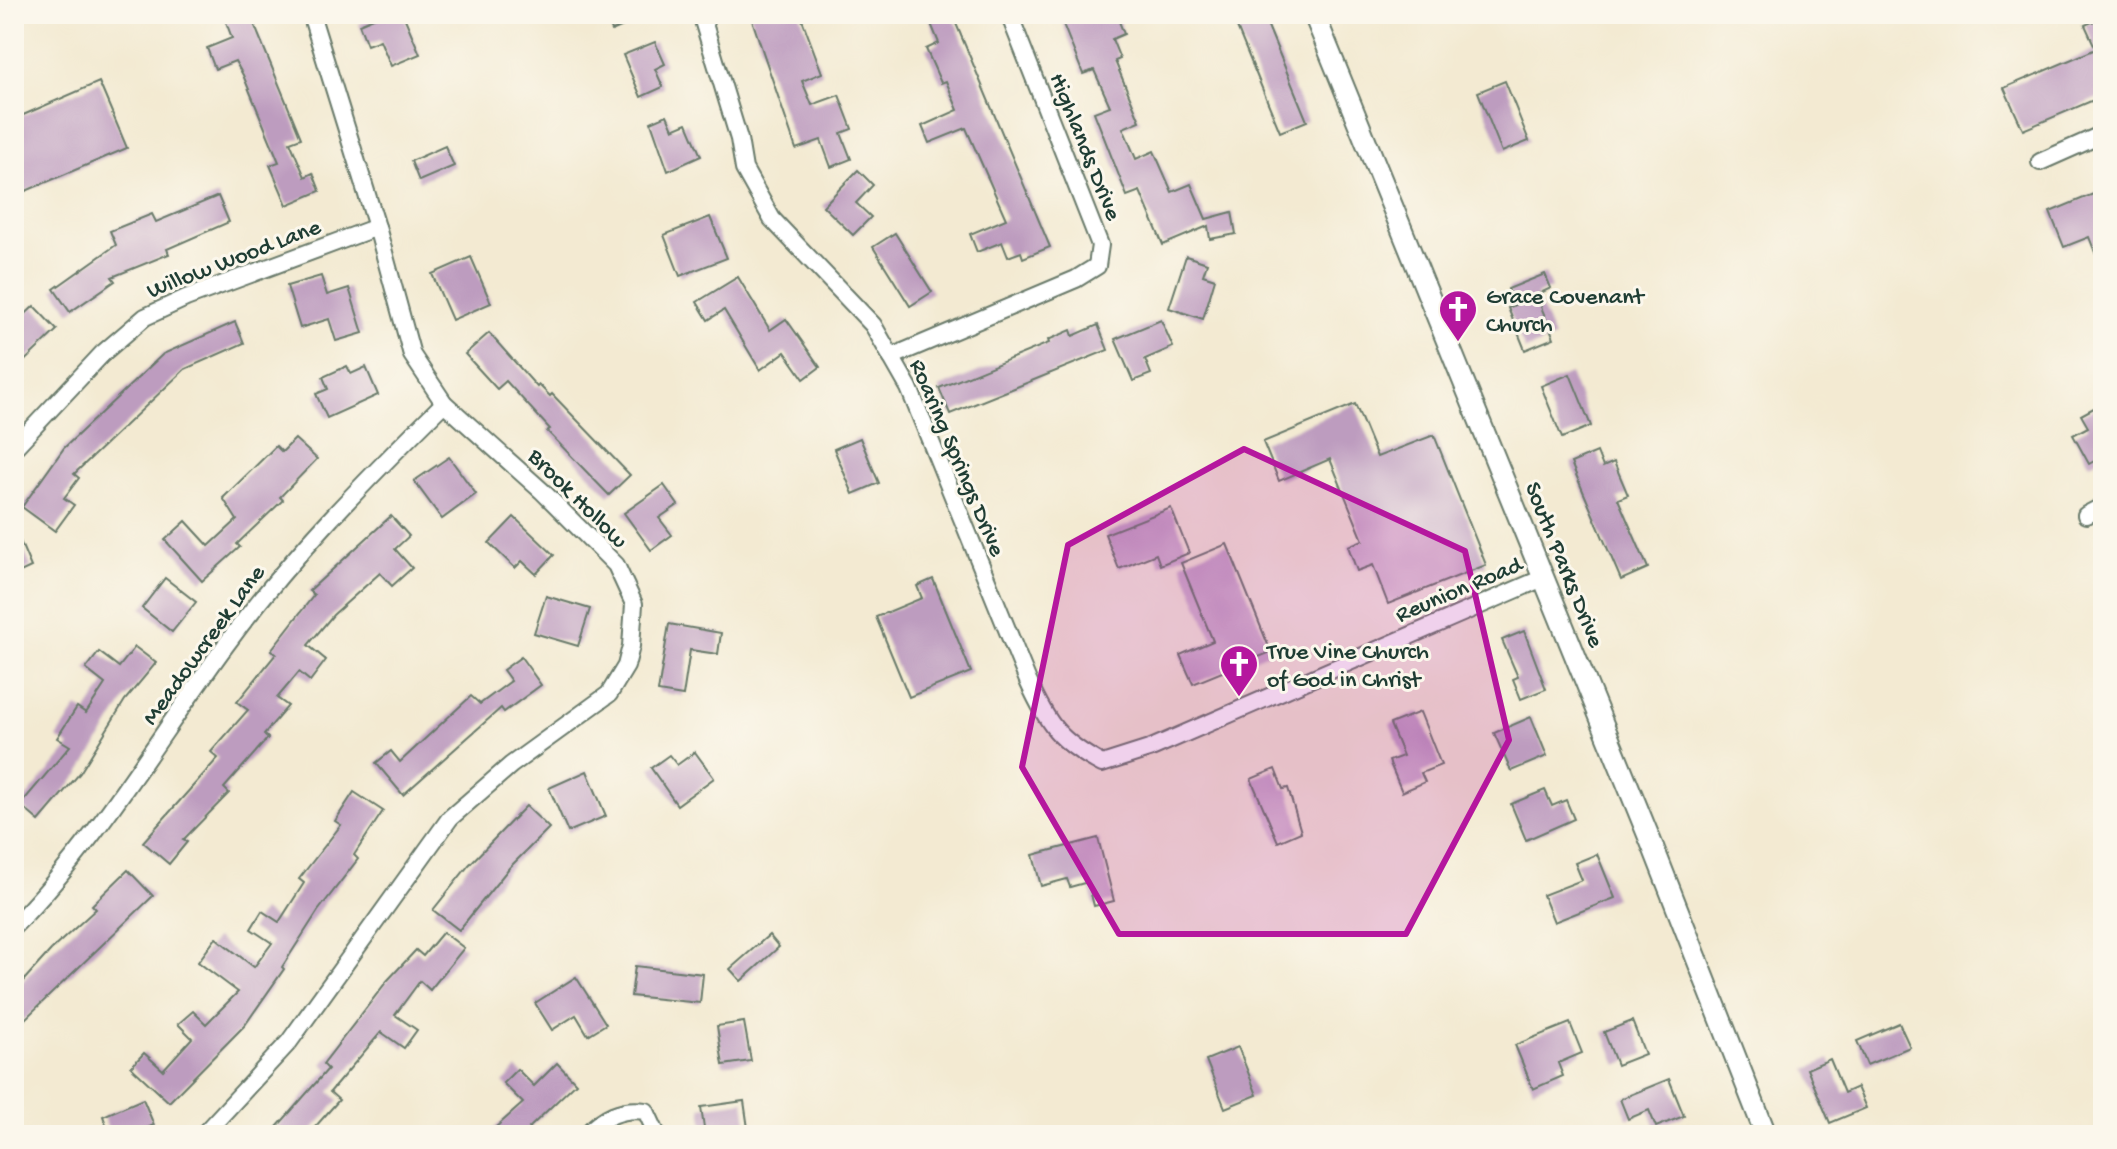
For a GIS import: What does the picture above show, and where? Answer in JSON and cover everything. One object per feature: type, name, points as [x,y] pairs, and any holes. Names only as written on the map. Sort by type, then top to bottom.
[{"type":"street","name":"Brook Hollow","points":[[203,1135],[289,1042],[450,818],[511,765],[609,694],[626,666],[634,604],[616,565],[542,491],[444,403],[412,355],[377,227],[311,14]]},
{"type":"street","name":"Roaring Springs Drive","points":[[701,14],[739,139],[744,169],[772,219],[873,325],[909,388],[968,539],[1047,723]]},
{"type":"street","name":"Highlands Drive","points":[[891,357],[1076,279],[1097,266],[1100,245],[1009,14]]},
{"type":"street","name":"South Parks Drive","points":[[1314,14],[1766,1135]]},
{"type":"street","points":[[2040,162],[2103,134]]},
{"type":"street","name":"Willow Wood Lane","points":[[14,448],[103,353],[145,317],[186,298],[377,227]]},
{"type":"street","name":"Meadowcreek Lane","points":[[14,926],[67,868],[129,786],[225,645],[328,518],[444,403]]},
{"type":"street","points":[[2086,515],[2103,506]]},
{"type":"street","name":"Reunion Road","points":[[1047,723],[1069,747],[1102,764],[1149,749],[1243,705],[1543,578]]},
{"type":"street","points":[[586,1135],[599,1122],[632,1109],[646,1111],[656,1131]]},
{"type":"highlighted area","points":[[1244,449],[1465,551],[1509,740],[1406,934],[1119,934],[1022,767],[1068,545]]},
{"type":"building","points":[[223,14],[250,14],[301,138],[290,142],[305,177],[313,173],[320,191],[287,205],[270,165],[279,162],[243,75],[235,61],[215,69],[207,48],[232,38]]},
{"type":"building","points":[[383,14],[403,14],[420,54],[391,66],[380,40],[367,45],[359,24]]},
{"type":"building","points":[[605,14],[651,14],[612,31]]},
{"type":"building","points":[[750,14],[800,14],[822,73],[802,81],[812,105],[839,95],[852,129],[841,133],[851,159],[831,167],[821,140],[796,149]]},
{"type":"building","points":[[927,14],[952,14],[1050,247],[1023,258],[1021,252],[1008,257],[1002,242],[977,252],[970,234],[1006,219],[966,128],[929,143],[922,126],[958,110],[946,81],[941,83],[926,49],[939,43]]},
{"type":"building","points":[[1059,14],[1116,14],[1124,34],[1112,39],[1120,59],[1115,61],[1140,121],[1123,128],[1136,159],[1154,151],[1172,192],[1191,184],[1206,219],[1232,212],[1236,234],[1210,239],[1208,226],[1163,245],[1140,191],[1127,196],[1094,112],[1110,106],[1094,70],[1083,74]]},
{"type":"building","points":[[1263,14],[1307,121],[1280,132],[1236,25]]},
{"type":"building","points":[[2103,17],[2103,96],[2023,130],[2004,88],[2096,49],[2085,25]]},
{"type":"building","points":[[655,42],[665,64],[655,69],[663,87],[641,97],[623,55]]},
{"type":"building","points":[[1505,81],[1529,141],[1502,152],[1478,92]]},
{"type":"building","points":[[99,82],[127,148],[14,196],[14,119]]},
{"type":"building","points":[[667,115],[673,129],[687,123],[701,156],[668,171],[651,122]]},
{"type":"building","points":[[445,146],[454,166],[419,181],[411,161]]},
{"type":"building","points":[[858,170],[873,185],[856,203],[871,217],[853,235],[823,206]]},
{"type":"building","points":[[2103,190],[2102,270],[2089,237],[2064,247],[2050,212]]},
{"type":"building","points":[[218,196],[229,222],[167,249],[169,254],[112,277],[115,281],[70,312],[54,289],[116,245],[110,231],[152,214],[156,222]]},
{"type":"building","points":[[710,217],[727,258],[680,276],[664,235]]},
{"type":"building","points":[[895,233],[932,292],[910,306],[873,247]]},
{"type":"building","points":[[1186,256],[1207,263],[1203,275],[1215,279],[1203,319],[1169,308]]},
{"type":"building","points":[[471,257],[491,303],[452,320],[432,274]]},
{"type":"building","points":[[1545,274],[1551,288],[1536,295],[1554,338],[1525,350],[1508,308],[1515,305],[1508,289]]},
{"type":"building","points":[[321,276],[327,295],[349,288],[363,333],[336,341],[329,319],[300,328],[287,286]]},
{"type":"building","points":[[738,277],[770,330],[786,319],[820,367],[804,379],[785,352],[760,370],[724,310],[708,320],[697,302]]},
{"type":"building","points":[[34,306],[57,330],[14,371],[14,325]]},
{"type":"building","points":[[1161,320],[1173,347],[1145,359],[1151,374],[1133,381],[1115,339]]},
{"type":"building","points":[[235,322],[244,343],[185,369],[74,474],[79,478],[64,498],[74,505],[55,531],[22,507],[64,448],[163,354]]},
{"type":"building","points":[[1098,325],[1108,350],[950,414],[939,388],[1049,343],[1048,340],[1071,330],[1073,336]]},
{"type":"building","points":[[489,333],[537,387],[539,385],[550,396],[552,394],[630,475],[609,495],[547,431],[550,429],[506,381],[497,389],[465,354]]},
{"type":"building","points":[[347,366],[351,374],[366,367],[378,395],[327,418],[316,394],[328,389],[323,377]]},
{"type":"building","points":[[1570,374],[1591,426],[1562,438],[1541,386]]},
{"type":"building","points":[[2103,403],[2103,456],[2089,464],[2073,435],[2088,427],[2081,415]]},
{"type":"building","points":[[1355,404],[1377,457],[1434,435],[1486,565],[1388,604],[1373,565],[1357,571],[1348,546],[1363,540],[1330,459],[1279,481],[1263,442]]},
{"type":"building","points":[[860,438],[879,483],[853,494],[834,449]]},
{"type":"building","points":[[295,439],[317,459],[280,497],[283,500],[237,544],[240,547],[202,581],[165,540],[186,521],[209,546],[237,520],[223,498],[276,446],[282,452]]},
{"type":"building","points":[[1597,452],[1603,467],[1614,462],[1628,495],[1618,499],[1648,568],[1621,580],[1571,463]]},
{"type":"building","points":[[449,457],[476,494],[442,519],[414,481]]},
{"type":"building","points":[[664,485],[678,505],[659,518],[672,535],[651,550],[624,513]]},
{"type":"building","points":[[1171,508],[1189,553],[1160,565],[1156,554],[1119,569],[1105,534]]},
{"type":"building","points":[[391,516],[409,536],[395,549],[412,568],[392,586],[380,573],[333,615],[308,645],[326,660],[310,681],[299,672],[277,698],[288,706],[264,734],[268,738],[224,788],[229,793],[183,840],[187,842],[169,864],[143,842],[218,758],[211,752],[248,710],[237,702],[276,654],[271,650],[314,595],[309,591]]},
{"type":"building","points":[[514,517],[554,555],[536,574],[522,561],[515,568],[489,543]]},
{"type":"building","points":[[14,527],[31,567],[14,575]]},
{"type":"building","points":[[1227,544],[1271,652],[1193,684],[1180,655],[1213,641],[1181,563]]},
{"type":"building","points":[[165,578],[196,602],[172,632],[142,608]]},
{"type":"building","points":[[933,579],[971,672],[909,697],[876,617],[922,598],[917,586]]},
{"type":"building","points":[[546,596],[590,609],[578,646],[534,633]]},
{"type":"building","points":[[669,624],[721,633],[718,654],[690,650],[683,696],[658,692]]},
{"type":"building","points":[[1524,631],[1546,689],[1521,699],[1513,679],[1518,677],[1502,640]]},
{"type":"building","points":[[135,647],[156,663],[125,700],[80,773],[39,821],[20,805],[70,746],[57,738],[77,707],[86,713],[105,684],[86,669],[99,652],[119,667]]},
{"type":"building","points":[[521,657],[541,685],[504,712],[501,708],[403,795],[376,763],[391,751],[400,762],[471,696],[480,704],[511,681],[503,670]]},
{"type":"building","points":[[1420,712],[1441,765],[1421,773],[1425,782],[1402,792],[1389,761],[1403,756],[1390,724]]},
{"type":"building","points":[[1531,717],[1547,756],[1511,771],[1494,733]]},
{"type":"building","points":[[695,752],[714,778],[677,805],[651,768],[669,755],[677,765]]},
{"type":"building","points":[[1275,769],[1283,789],[1288,788],[1301,832],[1278,842],[1251,779]]},
{"type":"building","points":[[587,771],[606,816],[568,832],[549,788]]},
{"type":"building","points":[[1545,790],[1552,806],[1566,800],[1574,819],[1526,840],[1511,804]]},
{"type":"building","points":[[354,792],[383,811],[354,855],[358,859],[318,911],[282,967],[284,969],[245,1025],[169,1102],[131,1067],[144,1053],[163,1070],[192,1038],[178,1024],[193,1011],[206,1024],[238,992],[198,962],[216,938],[254,967],[272,943],[251,929],[262,911],[279,922],[304,883],[299,879],[341,825],[335,821]]},
{"type":"building","points":[[526,806],[549,828],[509,868],[459,930],[433,910],[469,865]]},
{"type":"building","points":[[1098,838],[1114,901],[1094,906],[1088,882],[1070,887],[1067,879],[1041,886],[1033,855]]},
{"type":"building","points":[[1597,854],[1615,898],[1554,922],[1543,895],[1582,880],[1575,863]]},
{"type":"building","points":[[128,870],[153,896],[24,1020],[14,1011],[14,991],[51,950],[96,909],[92,905]]},
{"type":"building","points":[[443,932],[464,948],[430,990],[420,981],[395,1015],[417,1030],[404,1048],[381,1032],[330,1092],[339,1100],[308,1135],[270,1135],[328,1069],[323,1064],[387,981],[416,950],[423,956]]},
{"type":"building","points":[[769,935],[779,947],[741,981],[730,969]]},
{"type":"building","points":[[635,966],[703,974],[700,1003],[631,996]]},
{"type":"building","points":[[576,977],[606,1024],[588,1035],[576,1015],[552,1030],[535,1003]]},
{"type":"building","points":[[1632,1021],[1645,1054],[1617,1065],[1604,1032]]},
{"type":"building","points":[[744,1022],[751,1061],[723,1065],[717,1026]]},
{"type":"building","points":[[1570,1023],[1582,1053],[1558,1063],[1563,1076],[1533,1089],[1515,1045]]},
{"type":"building","points":[[1899,1023],[1910,1047],[1867,1065],[1857,1041]]},
{"type":"building","points":[[1238,1047],[1257,1095],[1225,1108],[1206,1060]]},
{"type":"building","points":[[1830,1059],[1844,1093],[1857,1087],[1866,1108],[1830,1123],[1807,1069]]},
{"type":"building","points":[[557,1063],[576,1083],[529,1128],[536,1135],[487,1135],[523,1103],[503,1083],[517,1069],[534,1086]]},
{"type":"building","points":[[1669,1079],[1684,1116],[1656,1127],[1649,1110],[1628,1119],[1620,1099]]},
{"type":"building","points":[[143,1099],[154,1125],[131,1135],[110,1135],[103,1116]]},
{"type":"building","points":[[744,1101],[749,1135],[705,1135],[701,1107]]},
{"type":"place","name":"Grace Covenant Church","points":[[1458,343]]},
{"type":"place","name":"True Vine Church of God in Christ","points":[[1239,698]]}]
